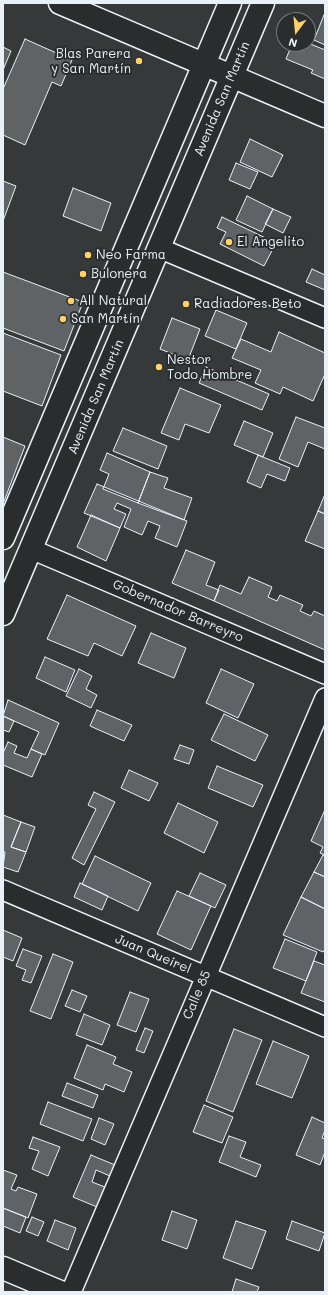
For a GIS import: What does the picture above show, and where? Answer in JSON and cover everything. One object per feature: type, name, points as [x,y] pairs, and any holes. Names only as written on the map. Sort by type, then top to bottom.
[{"type":"main road","points":[[60,3],[325,116]]},
{"type":"main road","points":[[3,538],[230,3]]},
{"type":"main road","name":"Avenida San Martín","points":[[3,614],[263,3]]},
{"type":"main road","points":[[3,1268],[60,1292]]},
{"type":"street","points":[[159,248],[325,318]]},
{"type":"street","name":"Gobernador Barreyro","points":[[31,549],[325,674]]},
{"type":"street","name":"Calle 85","points":[[71,1292],[325,698]]},
{"type":"street","name":"Juan Queirel","points":[[3,890],[325,1027]]},
{"type":"building","points":[[325,15],[325,45],[316,41],[316,35]]},
{"type":"building","points":[[25,39],[72,60],[61,86],[52,82],[25,145],[3,135],[3,89]]},
{"type":"building","points":[[316,46],[325,50],[325,79],[311,73],[313,70],[286,59],[289,52],[316,52]]},
{"type":"building","points":[[3,47],[11,51],[3,70]]},
{"type":"building","points":[[250,139],[283,155],[272,177],[240,162]]},
{"type":"building","points":[[236,163],[258,172],[250,189],[229,180]]},
{"type":"building","points":[[3,181],[16,186],[3,221]]},
{"type":"building","points":[[73,188],[111,203],[101,231],[63,216]]},
{"type":"building","points":[[247,196],[273,209],[262,232],[236,220]]},
{"type":"building","points":[[273,209],[291,217],[283,233],[265,224]]},
{"type":"building","points":[[222,217],[276,243],[264,266],[220,244],[226,232],[217,228]]},
{"type":"building","points":[[312,269],[325,275],[325,290],[306,282]]},
{"type":"building","points":[[3,272],[83,302],[64,351],[3,328]]},
{"type":"building","points":[[216,310],[247,323],[236,349],[205,336]]},
{"type":"building","points":[[172,318],[200,329],[188,360],[160,349]]},
{"type":"building","points":[[279,332],[325,353],[325,374],[313,401],[283,387],[280,394],[255,383],[261,370],[232,358],[241,339],[271,352]]},
{"type":"building","points":[[3,333],[61,355],[42,406],[3,391]]},
{"type":"building","points":[[206,367],[269,394],[262,410],[199,383]]},
{"type":"building","points":[[180,388],[221,405],[209,433],[185,424],[179,440],[161,433]]},
{"type":"building","points":[[296,417],[325,428],[325,449],[308,442],[298,467],[279,459]]},
{"type":"building","points":[[244,421],[273,433],[263,457],[234,445]]},
{"type":"building","points":[[123,428],[167,446],[158,469],[113,451]]},
{"type":"building","points":[[3,437],[25,446],[3,504]]},
{"type":"building","points":[[107,453],[150,472],[138,503],[103,489],[109,474],[100,470]]},
{"type":"building","points":[[258,455],[290,468],[285,481],[267,474],[261,488],[247,482]]},
{"type":"building","points":[[150,472],[168,478],[164,488],[192,498],[184,520],[138,503]]},
{"type":"building","points":[[97,484],[187,521],[177,547],[155,538],[160,526],[148,521],[142,535],[124,527],[131,509],[117,503],[114,509],[126,514],[120,528],[84,513]]},
{"type":"building","points":[[325,494],[325,514],[318,511]]},
{"type":"building","points":[[318,511],[325,514],[325,549],[305,541]]},
{"type":"building","points":[[91,515],[120,528],[106,561],[77,547]]},
{"type":"building","points":[[186,550],[215,562],[206,585],[219,590],[214,601],[172,583]]},
{"type":"building","points":[[249,577],[272,587],[268,597],[277,601],[280,595],[303,605],[300,611],[311,616],[314,611],[325,616],[325,650],[214,601],[220,585],[241,594]]},
{"type":"building","points":[[67,595],[136,626],[122,656],[94,643],[88,656],[47,639]]},
{"type":"building","points":[[151,633],[186,648],[174,678],[138,663]]},
{"type":"building","points":[[45,657],[75,670],[66,692],[36,678]]},
{"type":"building","points":[[79,669],[92,676],[86,689],[97,695],[91,708],[66,696]]},
{"type":"building","points":[[221,669],[254,684],[238,718],[206,703]]},
{"type":"building","points":[[8,700],[59,723],[45,755],[31,749],[39,732],[3,716]]},
{"type":"building","points":[[97,710],[132,725],[124,741],[90,726]]},
{"type":"building","points":[[224,714],[268,735],[255,761],[211,740]]},
{"type":"building","points":[[3,716],[14,721],[9,732],[3,730]]},
{"type":"building","points":[[8,742],[17,746],[14,753],[27,758],[31,749],[42,754],[32,777],[3,765],[3,753]]},
{"type":"building","points":[[180,745],[194,750],[189,764],[174,759]]},
{"type":"building","points":[[217,766],[263,785],[253,807],[208,788]]},
{"type":"building","points":[[129,770],[158,783],[149,801],[121,788]]},
{"type":"building","points":[[94,792],[115,802],[84,865],[72,858],[96,809],[88,805]]},
{"type":"building","points":[[178,803],[218,822],[204,853],[164,833]]},
{"type":"building","points":[[324,812],[325,855],[320,853],[323,847],[311,841]]},
{"type":"building","points":[[3,815],[21,822],[11,847],[26,852],[18,872],[3,867],[5,852],[3,851]]},
{"type":"building","points":[[21,822],[35,827],[26,852],[11,847]]},
{"type":"building","points":[[323,855],[325,856],[325,877],[314,872]]},
{"type":"building","points":[[95,856],[151,883],[138,911],[82,884]]},
{"type":"building","points":[[314,872],[325,877],[325,909],[301,897]]},
{"type":"building","points":[[200,873],[226,885],[215,908],[189,896]]},
{"type":"building","points":[[80,883],[108,896],[102,910],[74,897]]},
{"type":"building","points":[[177,891],[211,906],[191,950],[157,934]]},
{"type":"building","points":[[301,897],[325,909],[325,949],[323,952],[283,935]]},
{"type":"building","points":[[3,930],[22,938],[13,961],[3,957]]},
{"type":"building","points":[[285,939],[317,952],[306,981],[273,968]]},
{"type":"building","points":[[23,949],[42,956],[31,983],[22,980],[26,970],[16,966]]},
{"type":"building","points":[[53,954],[73,962],[51,1019],[30,1011]]},
{"type":"building","points":[[314,961],[325,965],[325,1002],[301,993]]},
{"type":"building","points":[[72,990],[87,996],[80,1012],[65,1006]]},
{"type":"building","points":[[130,992],[149,999],[136,1032],[117,1025]]},
{"type":"building","points":[[84,1014],[110,1025],[102,1045],[76,1035]]},
{"type":"building","points":[[145,1028],[153,1031],[144,1053],[136,1050]]},
{"type":"building","points":[[234,1029],[262,1040],[233,1112],[206,1101]]},
{"type":"building","points":[[273,1041],[309,1056],[292,1098],[256,1084]]},
{"type":"building","points":[[87,1045],[116,1057],[113,1064],[132,1072],[124,1092],[105,1084],[103,1090],[74,1078]]},
{"type":"building","points":[[67,1083],[98,1095],[93,1108],[62,1096]]},
{"type":"building","points":[[48,1102],[92,1119],[83,1141],[40,1124]]},
{"type":"building","points":[[204,1105],[233,1117],[222,1143],[193,1132]]},
{"type":"building","points":[[312,1117],[325,1123],[325,1130],[322,1138],[325,1139],[325,1152],[320,1165],[296,1155]]},
{"type":"building","points":[[99,1118],[114,1124],[105,1145],[91,1139]]},
{"type":"building","points":[[229,1136],[246,1142],[240,1157],[261,1165],[256,1177],[219,1162]]},
{"type":"building","points":[[33,1137],[60,1147],[48,1176],[32,1169],[39,1151],[29,1148]]},
{"type":"building","points":[[91,1155],[115,1165],[110,1176],[96,1170],[92,1182],[105,1187],[97,1207],[73,1197]]},
{"type":"building","points":[[3,1170],[17,1175],[11,1189],[16,1191],[18,1187],[37,1194],[28,1218],[3,1208]]},
{"type":"building","points":[[3,1208],[26,1217],[20,1233],[3,1226]]},
{"type":"building","points":[[172,1211],[197,1220],[187,1249],[162,1240]]},
{"type":"building","points":[[32,1217],[44,1222],[38,1236],[26,1231]]},
{"type":"building","points":[[55,1220],[76,1228],[68,1250],[47,1241]]},
{"type":"building","points":[[236,1221],[266,1231],[252,1269],[223,1258]]},
{"type":"building","points":[[292,1221],[325,1233],[319,1251],[286,1239]]},
{"type":"building","points":[[236,1279],[259,1287],[257,1292],[232,1292]]},
{"type":"place","name":"Blas Parera y San Martín","points":[[139,61]]},
{"type":"place","name":"El Angelito","points":[[229,242]]},
{"type":"place","name":"Neo Farma","points":[[88,255]]},
{"type":"place","name":"Bulonera","points":[[83,274]]},
{"type":"place","name":"All Natural","points":[[71,301]]},
{"type":"place","name":"Radiadores Beto","points":[[186,304]]},
{"type":"place","name":"San Martín","points":[[63,319]]},
{"type":"place","name":"Nestor Todo Hombre","points":[[159,367]]}]
